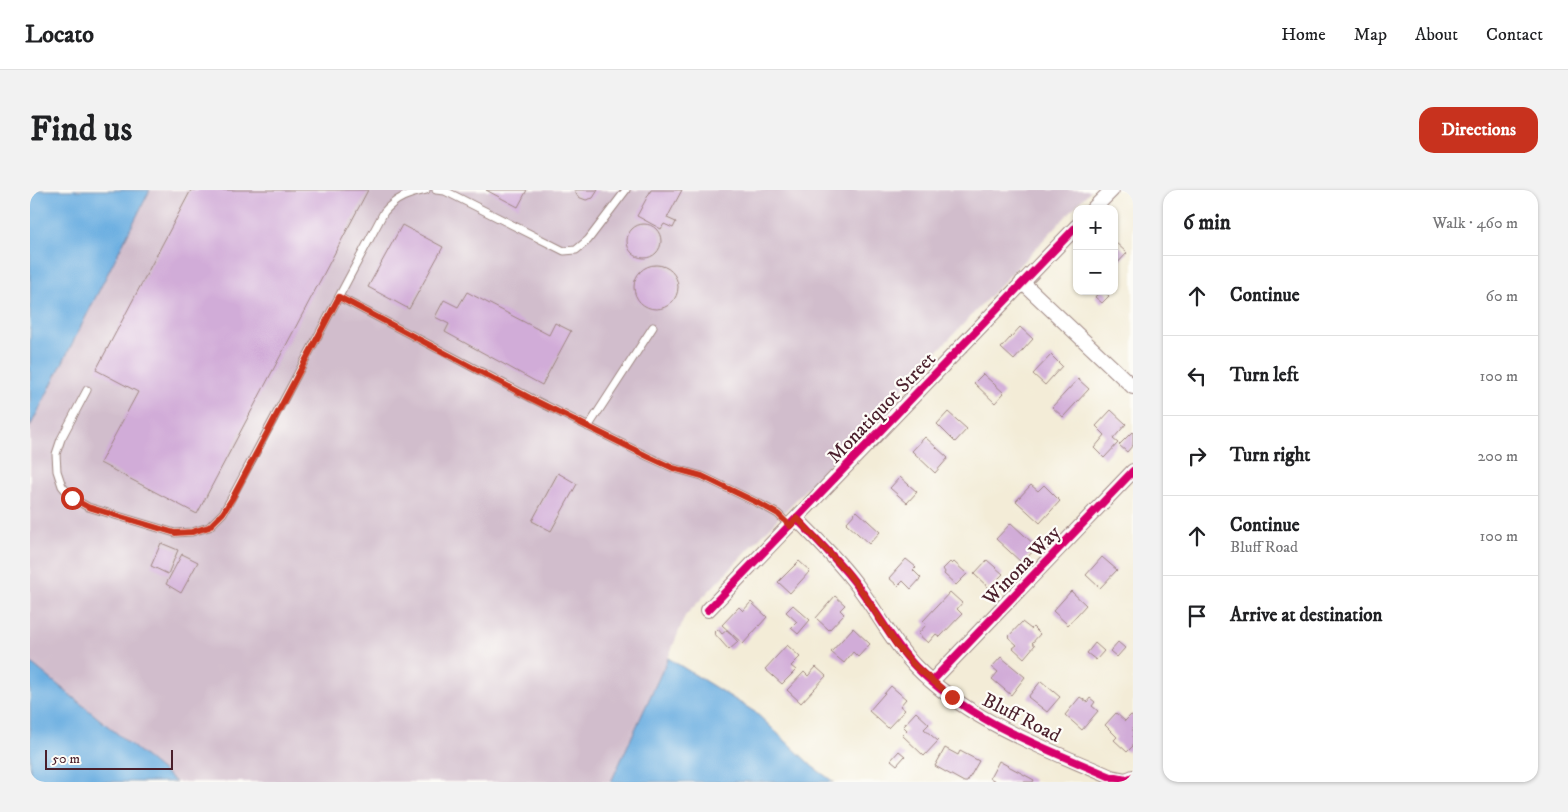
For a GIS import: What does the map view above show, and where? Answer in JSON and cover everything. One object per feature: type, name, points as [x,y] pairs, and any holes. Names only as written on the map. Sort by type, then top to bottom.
[{"type":"street","points":[[1097,205],[1112,190]]},
{"type":"street","name":"Monatiquot Street","points":[[708,610],[1073,230]]},
{"type":"street","points":[[1022,282],[1133,387]]},
{"type":"street","name":"Winona Way","points":[[932,681],[1133,471]]},
{"type":"street","name":"Bluff Road","points":[[793,522],[847,572],[898,647],[932,681],[980,716],[1008,731],[1111,777],[1126,780],[1133,777]]},
{"type":"lane","points":[[87,390],[60,439],[56,454],[56,471],[62,486],[72,498],[88,507],[175,533],[192,532],[209,527],[223,513],[232,499],[384,212],[394,201],[409,194],[426,190]]},
{"type":"lane","points":[[436,190],[445,191],[564,251],[576,250],[588,240],[626,190]]},
{"type":"lane","points":[[339,297],[588,427],[673,468],[702,476],[793,522]]},
{"type":"lane","points":[[588,427],[653,326]]},
{"type":"shaded area","points":[[150,190],[1091,190],[1077,205],[1073,205],[1073,209],[685,616],[668,658],[611,782],[176,782],[30,662],[30,427]]},
{"type":"water","points":[[30,190],[150,190],[30,427]]},
{"type":"water","points":[[668,658],[755,712],[813,767],[834,782],[611,782]]},
{"type":"water","points":[[30,662],[176,782],[30,782]]},
{"type":"building","points":[[191,190],[368,190],[197,514],[100,463],[138,392],[96,370]]},
{"type":"building","points":[[486,190],[527,190],[518,207]]},
{"type":"building","points":[[574,190],[598,190],[593,198],[586,200],[578,197]]},
{"type":"building","points":[[651,190],[682,190],[667,218],[676,222],[673,228],[664,224],[661,229],[637,216]]},
{"type":"building","points":[[644,224],[656,229],[661,241],[656,253],[644,258],[632,253],[627,241],[632,229]]},
{"type":"building","points":[[402,225],[443,247],[409,309],[368,287]]},
{"type":"building","points":[[1118,245],[1127,253],[1118,263]]},
{"type":"building","points":[[656,265],[668,269],[674,275],[678,287],[674,299],[668,305],[656,309],[644,305],[638,299],[634,287],[638,275],[644,269]]},
{"type":"building","points":[[467,292],[549,335],[555,323],[571,331],[542,385],[445,332],[449,324],[435,317],[444,300],[458,307]]},
{"type":"building","points":[[1097,295],[1109,296],[1102,303],[1095,297]]},
{"type":"building","points":[[1020,327],[1033,339],[1014,360],[1001,348]]},
{"type":"building","points":[[1051,355],[1062,366],[1045,385],[1033,374]]},
{"type":"building","points":[[983,374],[1004,393],[995,403],[974,383]]},
{"type":"building","points":[[1078,379],[1089,389],[1063,417],[1052,407]]},
{"type":"building","points":[[1111,410],[1126,424],[1113,439],[1118,443],[1104,458],[1094,448],[1105,435],[1096,426]]},
{"type":"building","points":[[948,412],[967,429],[955,442],[937,424]]},
{"type":"building","points":[[1132,432],[1133,445],[1127,452],[1119,445]]},
{"type":"building","points":[[925,437],[948,458],[935,473],[912,451]]},
{"type":"building","points":[[558,473],[577,484],[551,531],[532,521]]},
{"type":"building","points":[[900,477],[917,492],[907,503],[890,488]]},
{"type":"building","points":[[1031,485],[1038,491],[1044,485],[1060,501],[1040,523],[1016,501]]},
{"type":"building","points":[[857,511],[880,532],[869,544],[846,523]]},
{"type":"building","points":[[1011,523],[1037,547],[1022,563],[996,539]]},
{"type":"building","points":[[161,543],[178,550],[168,574],[151,566]]},
{"type":"building","points":[[182,554],[198,562],[181,593],[166,584]]},
{"type":"building","points":[[1102,557],[1117,570],[1100,588],[1086,575]]},
{"type":"building","points":[[906,559],[916,567],[913,570],[921,578],[911,589],[903,581],[898,586],[889,578]]},
{"type":"building","points":[[987,560],[1003,574],[989,588],[974,574]]},
{"type":"building","points":[[799,561],[810,571],[790,593],[778,582]]},
{"type":"building","points":[[950,562],[952,564],[954,562],[967,574],[956,585],[944,574],[943,569]]},
{"type":"building","points":[[1071,591],[1086,605],[1068,625],[1053,611]]},
{"type":"building","points":[[950,592],[962,603],[957,609],[962,614],[940,637],[936,634],[928,643],[918,634],[926,625],[923,621]]},
{"type":"building","points":[[835,596],[845,605],[840,610],[844,614],[829,630],[816,618]]},
{"type":"building","points":[[751,602],[767,617],[743,644],[722,625],[739,607],[743,611]]},
{"type":"building","points":[[793,605],[810,620],[798,634],[791,628],[797,622],[786,612]]},
{"type":"building","points":[[1022,622],[1031,629],[1033,627],[1040,634],[1032,643],[1035,645],[1024,658],[1013,648],[1017,645],[1008,637]]},
{"type":"building","points":[[853,628],[870,644],[858,657],[853,652],[844,663],[831,652]]},
{"type":"building","points":[[718,629],[722,634],[727,630],[738,642],[729,650],[714,633]]},
{"type":"building","points":[[1118,642],[1125,648],[1117,657],[1110,651]]},
{"type":"building","points":[[1095,643],[1104,651],[1096,660],[1087,653]]},
{"type":"building","points":[[787,645],[800,657],[791,666],[796,670],[782,684],[765,669]]},
{"type":"building","points":[[1001,657],[1025,677],[1011,695],[992,679],[998,672],[992,667]]},
{"type":"building","points":[[816,667],[826,676],[801,703],[787,690],[804,672],[808,676]]},
{"type":"building","points":[[1041,681],[1060,697],[1047,712],[1028,697]]},
{"type":"building","points":[[891,686],[906,699],[900,706],[905,710],[888,728],[869,711]]},
{"type":"building","points":[[1080,697],[1087,702],[1090,698],[1095,702],[1092,706],[1098,711],[1082,730],[1065,715]]},
{"type":"building","points":[[916,712],[929,724],[924,729],[938,741],[924,756],[902,735],[907,730],[903,726]]},
{"type":"building","points":[[1116,713],[1125,721],[1131,715],[1133,716],[1133,746],[1127,752],[1114,740],[1117,737],[1105,725]]},
{"type":"building","points":[[945,748],[958,755],[960,751],[979,761],[967,782],[935,766]]},
{"type":"building","points":[[899,751],[905,756],[897,765],[891,760]]},
{"type":"building","points":[[999,761],[1034,780],[1033,782],[997,782],[990,778]]},
{"type":"cycle path","points":[[708,610],[1073,230]]},
{"type":"cycle path","points":[[932,681],[1133,471]]},
{"type":"cycle path","points":[[797,519],[847,572],[900,649],[915,666],[958,702],[1007,731],[1111,777],[1126,780],[1133,777]]},
{"type":"route","points":[[72,498],[88,507],[175,533],[192,532],[209,527],[223,513],[232,499],[339,297],[530,398],[649,457],[673,468],[702,476],[760,504],[778,514],[790,526],[797,518],[847,572],[898,647],[916,667],[952,697]]}]
